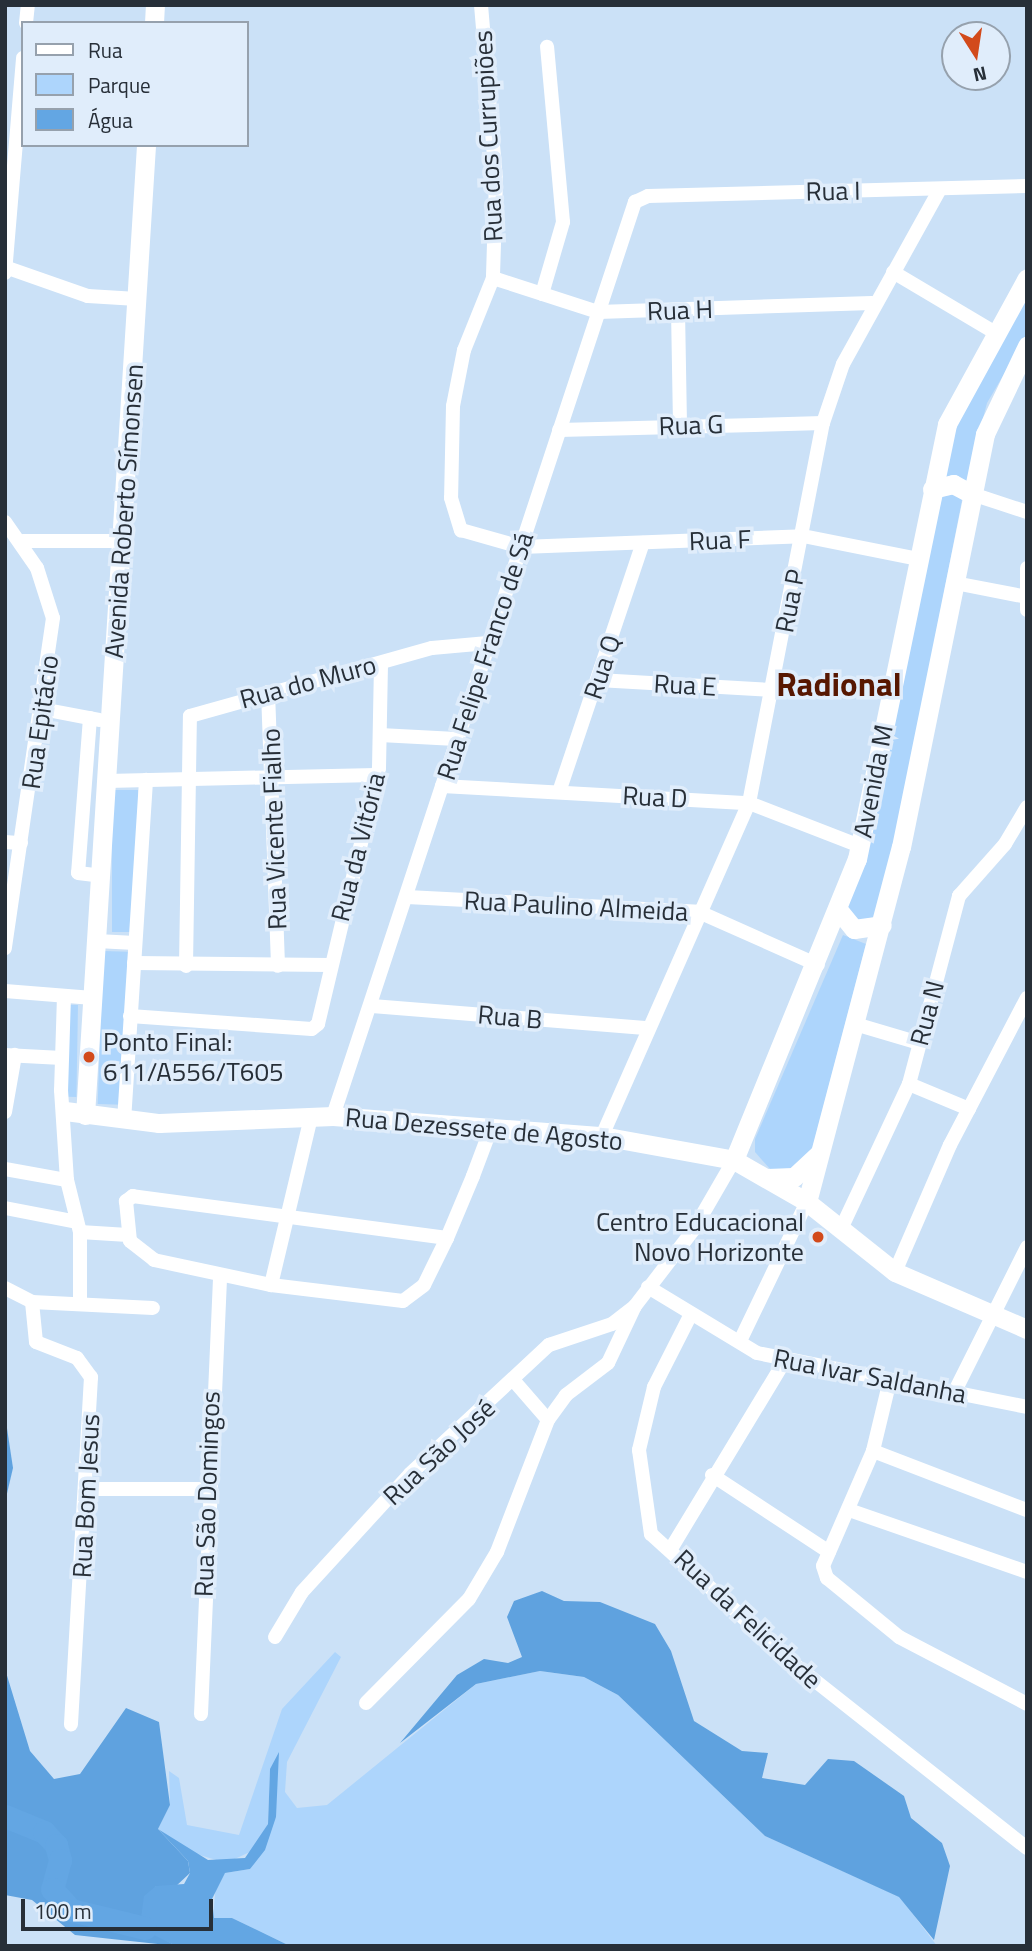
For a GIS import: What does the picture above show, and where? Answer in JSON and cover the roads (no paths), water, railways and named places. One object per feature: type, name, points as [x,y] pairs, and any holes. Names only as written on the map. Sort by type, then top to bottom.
[{"type":"street","name":"Rua dos Currupiões","points":[[481,5],[496,180],[493,278],[464,350],[453,406],[451,498],[461,530],[521,547]]},
{"type":"street","points":[[542,294],[563,222],[547,47]]},
{"type":"street","points":[[5,274],[21,81]]},
{"type":"street","name":"Avenida Roberto Símonsen","points":[[85,1115],[146,147]]},
{"type":"street","name":"Rua I","points":[[639,198],[1027,186]]},
{"type":"street","name":"Rua P","points":[[601,1136],[749,803],[823,423],[872,303],[893,272],[940,189]]},
{"type":"street","name":"Rua Felipe Franco de Sá","points":[[333,1116],[372,1006],[456,739],[598,312],[639,198]]},
{"type":"street","points":[[5,267],[88,296],[137,299]]},
{"type":"street","points":[[893,272],[994,332]]},
{"type":"street","name":"Rua H","points":[[493,278],[598,312],[872,303]]},
{"type":"street","name":"Avenida M","points":[[734,1160],[840,912],[860,846],[947,424],[994,332],[1027,278]]},
{"type":"street","points":[[677,310],[680,425]]},
{"type":"street","name":"Avenida M","points":[[807,1202],[882,925],[992,411],[1027,346]]},
{"type":"street","name":"Rua G","points":[[559,430],[823,423]]},
{"type":"street","points":[[932,489],[953,484],[972,495],[1027,512]]},
{"type":"street","points":[[5,522],[23,541],[122,541]]},
{"type":"street","name":"Rua F","points":[[521,547],[803,536],[918,559]]},
{"type":"street","name":"Rua Epitácio","points":[[5,949],[42,709],[53,618],[23,541]]},
{"type":"street","name":"Rua Q","points":[[559,792],[643,543]]},
{"type":"street","points":[[1027,568],[1022,596],[1027,610]]},
{"type":"street","points":[[955,583],[1022,596]]},
{"type":"street","name":"Rua do Muro","points":[[188,776],[190,716],[432,648],[488,643]]},
{"type":"street","name":"Rua da Vitória","points":[[130,1016],[315,1028],[376,775],[380,735],[381,664]]},
{"type":"street","name":"Rua E","points":[[598,680],[772,690]]},
{"type":"street","name":"Rua Vicente Fialho","points":[[268,692],[275,775],[278,966]]},
{"type":"street","points":[[42,709],[110,722]]},
{"type":"street","points":[[90,718],[78,873],[101,876]]},
{"type":"street","points":[[380,735],[456,739]]},
{"type":"street","points":[[107,781],[188,776],[376,775]]},
{"type":"street","points":[[186,966],[188,776]]},
{"type":"street","points":[[124,1121],[146,780]]},
{"type":"street","name":"Rua D","points":[[442,786],[749,803],[860,846]]},
{"type":"street","name":"Rua N","points":[[841,1229],[909,1084],[959,897],[1010,838],[1027,807]]},
{"type":"street","points":[[83,809],[105,811]]},
{"type":"street","points":[[5,842],[21,843]]},
{"type":"street","name":"Rua Paulino Almeida","points":[[407,897],[699,912],[818,965]]},
{"type":"street","points":[[840,912],[854,929],[882,925]]},
{"type":"street","points":[[97,941],[135,943]]},
{"type":"street","points":[[134,963],[186,966],[330,965]]},
{"type":"street","points":[[5,991],[93,998]]},
{"type":"street","points":[[64,996],[62,1058],[67,1180],[78,1227],[80,1302]]},
{"type":"street","points":[[895,1272],[969,1109],[1027,999]]},
{"type":"street","name":"Rua B","points":[[372,1006],[648,1028]]},
{"type":"street","points":[[855,1024],[919,1043]]},
{"type":"street","points":[[5,1112],[10,1055],[62,1058]]},
{"type":"street","points":[[909,1084],[969,1109]]},
{"type":"street","name":"Rua Dezessete de Agosto","points":[[65,1111],[124,1121],[310,1121],[333,1116],[601,1136],[734,1160],[807,1202],[895,1272],[1027,1329]]},
{"type":"street","points":[[271,1285],[310,1121]]},
{"type":"street","points":[[5,1208],[78,1227],[128,1234],[154,1260],[271,1285],[403,1301],[424,1285],[447,1238],[491,1128]]},
{"type":"street","points":[[747,1129],[747,1157],[762,1176],[794,1177],[821,1151]]},
{"type":"street","points":[[366,1703],[482,1580],[548,1420],[566,1395],[608,1363],[635,1306],[694,1228],[734,1160]]},
{"type":"street","points":[[5,1169],[67,1180]]},
{"type":"street","points":[[128,1234],[126,1201],[133,1196],[288,1219],[447,1238]]},
{"type":"street","points":[[740,1341],[807,1202]]},
{"type":"street","points":[[955,1391],[1027,1247]]},
{"type":"street","name":"Rua São Domingos","points":[[201,1714],[206,1489],[220,1275]]},
{"type":"street","points":[[5,1287],[32,1302],[80,1302],[153,1308]]},
{"type":"street","name":"Rua Ivar Saldanha","points":[[648,1287],[691,1314],[784,1362],[955,1391],[1027,1407]]},
{"type":"street","name":"Rua Bom Jesus","points":[[32,1302],[36,1342],[76,1358],[91,1377],[87,1489],[71,1724]]},
{"type":"street","name":"Rua São José","points":[[275,1637],[302,1592],[410,1474],[515,1382],[558,1339],[611,1324],[635,1306]]},
{"type":"street","name":"Rua da Felicidade","points":[[691,1314],[654,1387],[639,1450],[651,1534],[672,1547],[799,1668],[1027,1848]]},
{"type":"street","points":[[672,1547],[712,1475],[774,1387],[784,1362]]},
{"type":"street","points":[[890,1380],[873,1451],[829,1552],[827,1578],[900,1637],[1027,1704]]},
{"type":"street","points":[[515,1382],[548,1420]]},
{"type":"street","points":[[873,1451],[1027,1510]]},
{"type":"street","points":[[712,1475],[829,1552]]},
{"type":"street","points":[[87,1489],[206,1489]]},
{"type":"street","points":[[849,1510],[1027,1572]]},
{"type":"water","points":[[279,1752],[276,1817],[265,1850],[250,1869],[225,1873],[212,1899],[214,1918],[232,1918],[290,1946],[176,1946],[152,1934],[141,1918],[144,1896],[156,1886],[184,1884],[190,1873],[188,1861],[158,1829],[208,1860],[245,1858],[268,1824],[270,1769]]},
{"type":"waterway","points":[[5,1816],[44,1832],[56,1845],[60,1860],[52,1889],[71,1910],[145,1928]]},
{"type":"place","name":"Ponto Final: 611/A556/T605","points":[[89,1057]]},
{"type":"place","name":"Centro Educacional Novo Horizonte","points":[[818,1237]]},
{"type":"district","name":"Radional","points":[[839,685]]}]
